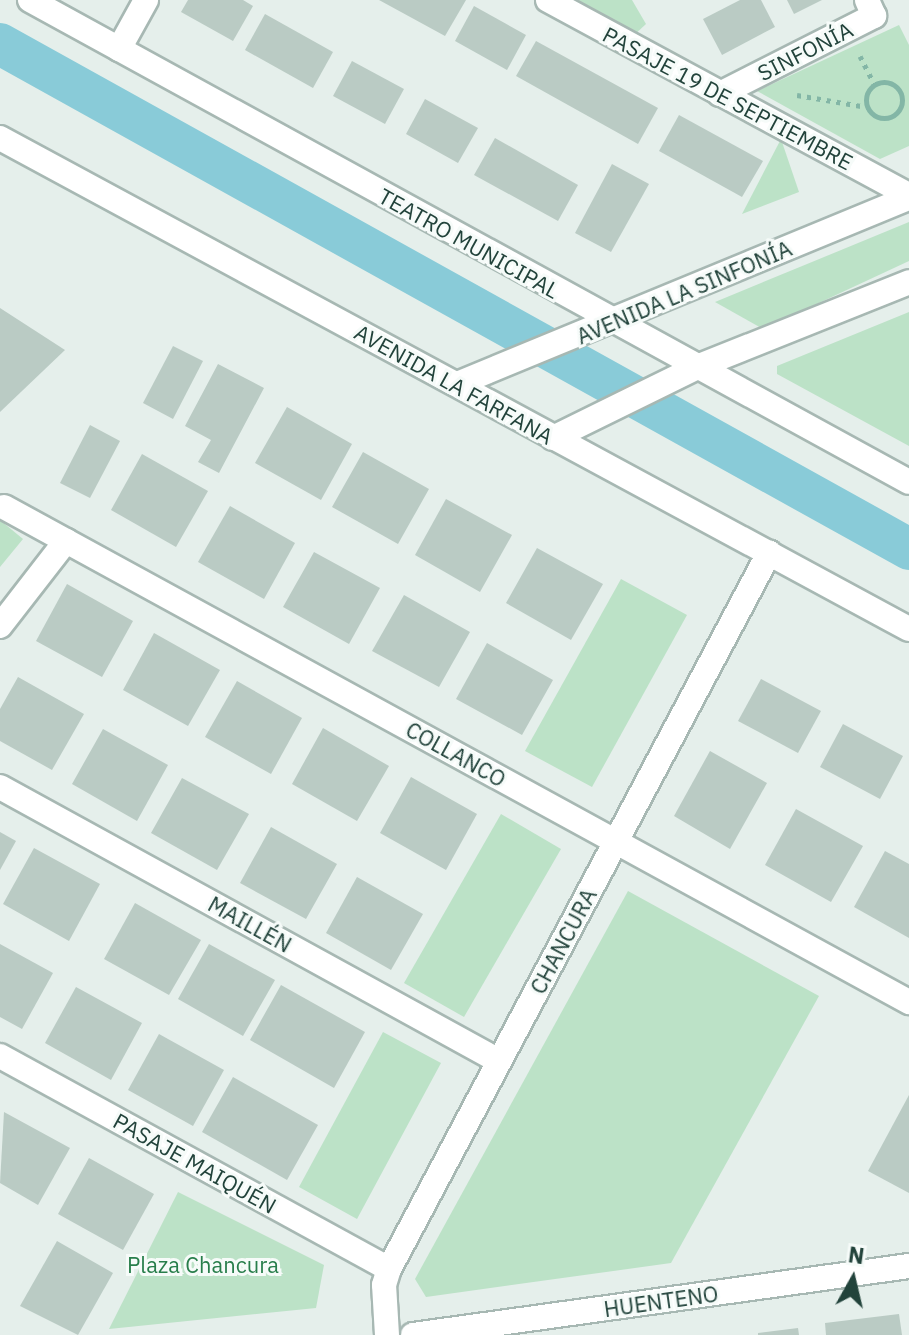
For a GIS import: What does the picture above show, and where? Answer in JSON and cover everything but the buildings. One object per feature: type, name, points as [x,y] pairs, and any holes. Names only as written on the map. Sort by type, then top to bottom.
[{"type":"street","name":"TEATRO MUNICIPAL","points":[[30,0],[909,482]]},
{"type":"street","points":[[119,49],[146,0]]},
{"type":"street","name":"PASAJE 19 DE SEPTIEMBRE","points":[[548,0],[729,90],[909,197]]},
{"type":"street","name":"SINFONÍA","points":[[729,90],[874,16],[867,0]]},
{"type":"street","name":"AVENIDA LA FARFANA","points":[[0,138],[457,384],[562,433],[769,553],[909,629]]},
{"type":"street","name":"AVENIDA LA SINFONÍA","points":[[457,384],[589,332],[909,197]]},
{"type":"street","points":[[562,433],[697,367],[909,282]]},
{"type":"street","name":"COLLANCO","points":[[4,507],[909,1002]]},
{"type":"street","points":[[0,626],[66,541]]},
{"type":"street","name":"CHANCURA","points":[[387,1335],[384,1285],[389,1269],[769,553]]},
{"type":"street","name":"MAILLÉN","points":[[0,787],[499,1061]]},
{"type":"street","name":"PASAJE MAIQUÉN","points":[[0,1056],[389,1269]]},
{"type":"street","name":"HUENTENO","points":[[413,1335],[909,1266]]},
{"type":"path","points":[[729,90],[867,107],[874,116],[891,116],[900,108],[899,90],[889,82],[874,84],[866,95],[867,107]]},
{"type":"green space","points":[[565,0],[632,0],[646,24],[632,37]]},
{"type":"green space","points":[[899,25],[909,45],[909,146],[880,159],[757,91]]},
{"type":"green space","points":[[781,139],[799,192],[742,214]]},
{"type":"green space","points":[[909,222],[909,261],[763,329],[715,302]]},
{"type":"green space","points":[[909,312],[909,446],[777,374],[777,366]]},
{"type":"green space","points":[[0,520],[23,539],[0,567]]},
{"type":"green space","points":[[621,579],[687,615],[592,787],[525,751]]},
{"type":"green space","points":[[501,814],[561,849],[464,1017],[404,983]]},
{"type":"green space","points":[[628,891],[819,996],[671,1263],[426,1297],[415,1279]]},
{"type":"green space","points":[[383,1032],[441,1063],[357,1219],[299,1187]]},
{"type":"green space","name":"Plaza Chancura","points":[[178,1192],[324,1265],[316,1308],[109,1329]]},
{"type":"waterway","points":[[0,44],[909,549]]}]
